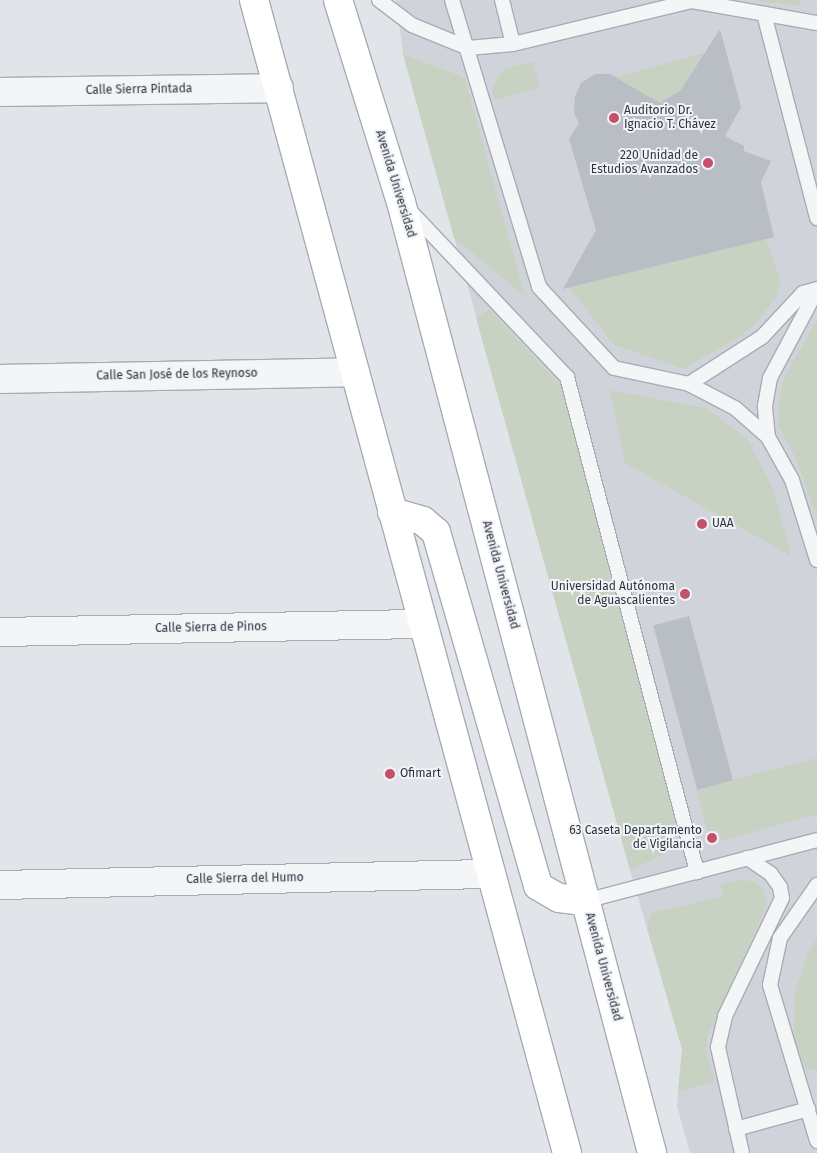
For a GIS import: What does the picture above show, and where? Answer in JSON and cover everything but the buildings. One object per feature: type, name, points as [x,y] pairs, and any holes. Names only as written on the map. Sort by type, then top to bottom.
[{"type":"main road","points":[[254,0],[567,1153]]},
{"type":"main road","name":"Avenida Universidad","points":[[338,0],[401,202],[652,1153]]},
{"type":"main road","points":[[392,512],[423,521],[436,532],[538,886],[559,898],[586,901]]},
{"type":"street","name":"Calle Sierra Pintada","points":[[0,92],[279,88]]},
{"type":"street","name":"Calle San José de los Reynoso","points":[[0,378],[355,372]]},
{"type":"street","name":"Calle Sierra de Pinos","points":[[0,632],[422,624]]},
{"type":"street","name":"Calle Sierra del Humo","points":[[0,885],[491,874]]},
{"type":"lane","points":[[379,0],[412,25],[468,48],[513,44],[692,2],[817,23]]},
{"type":"lane","points":[[452,0],[540,287],[614,368],[689,384],[735,408],[768,437],[792,480],[817,560]]},
{"type":"lane","points":[[502,0],[513,44]]},
{"type":"lane","points":[[764,14],[817,218]]},
{"type":"lane","points":[[401,202],[567,377],[697,872]]},
{"type":"lane","points":[[689,384],[762,336],[803,293],[817,289]]},
{"type":"lane","points":[[768,437],[765,406],[770,378],[817,289]]},
{"type":"lane","points":[[586,901],[817,840]]},
{"type":"lane","points":[[742,1153],[718,1047],[726,1016],[782,898],[780,887],[772,874],[747,858]]},
{"type":"lane","points":[[817,885],[780,938],[770,985],[794,1071],[817,1141]]},
{"type":"lane","points":[[736,1130],[808,1109]]},
{"type":"shaded area","name":"Universidad Autónoma de Aguascalientes","points":[[396,0],[817,0],[817,1153],[690,1153],[677,1106],[682,1049],[630,870],[403,54]]},
{"type":"green space","points":[[749,0],[800,0],[799,6]]},
{"type":"green space","points":[[704,53],[680,91],[660,103],[616,77]]},
{"type":"green space","points":[[403,54],[465,78],[525,296],[454,238]]},
{"type":"green space","points":[[533,61],[540,88],[495,100],[492,90],[496,80],[504,70]]},
{"type":"green space","points":[[766,239],[781,284],[776,297],[758,321],[741,336],[683,369],[613,344],[569,287]]},
{"type":"green space","points":[[489,309],[561,386],[676,825],[663,855],[630,870],[476,318]]},
{"type":"green space","points":[[817,320],[817,516],[795,457],[778,426],[778,407],[784,378]]},
{"type":"green space","points":[[610,390],[706,408],[747,438],[774,491],[791,556],[625,463]]},
{"type":"green space","points":[[817,758],[817,814],[721,841],[718,830],[708,833],[696,789]]},
{"type":"green space","points":[[740,880],[753,881],[762,888],[767,901],[763,914],[707,1037],[706,1052],[715,1081],[678,1092],[682,1049],[647,928],[651,913],[723,896],[720,884]]},
{"type":"green space","points":[[817,938],[817,1070],[806,1069],[794,1043],[794,995],[809,951]]},
{"type":"place","name":"Auditorio Dr. Ignacio T. Chávez","points":[[614,118]]},
{"type":"place","name":"220 Unidad de Estudios Avanzados","points":[[708,163]]},
{"type":"place","name":"UAA","points":[[702,524]]},
{"type":"place","name":"Universidad Autónoma de Aguascalientes","points":[[685,594]]},
{"type":"place","name":"Ofimart","points":[[390,774]]},
{"type":"place","name":"63 Caseta Departamento de Vigilancia","points":[[712,838]]}]
